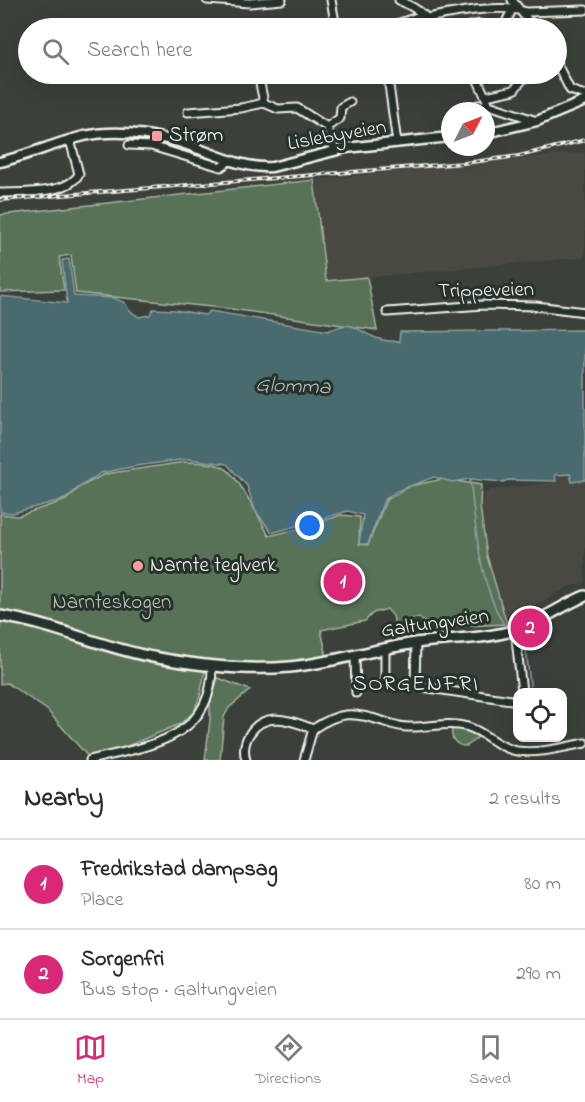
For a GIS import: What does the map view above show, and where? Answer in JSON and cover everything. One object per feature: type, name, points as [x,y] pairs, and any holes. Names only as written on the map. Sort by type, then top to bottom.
[{"type":"main road","name":"Galtungveien","points":[[0,616],[34,622],[136,654],[246,669],[290,667],[416,642],[493,635],[515,630],[585,596]]},
{"type":"street","points":[[207,0],[232,3],[282,0]]},
{"type":"street","points":[[331,0],[334,18]]},
{"type":"street","points":[[399,0],[413,6],[425,16]]},
{"type":"street","points":[[512,0],[516,10],[524,18]]},
{"type":"street","points":[[510,18],[516,10]]},
{"type":"street","points":[[418,18],[473,11],[585,10]]},
{"type":"street","points":[[260,84],[264,103]]},
{"type":"street","points":[[480,84],[488,102]]},
{"type":"street","points":[[486,96],[514,90],[518,84]]},
{"type":"street","points":[[567,84],[570,90],[585,95]]},
{"type":"street","points":[[389,86],[398,143]]},
{"type":"street","points":[[495,131],[537,121],[585,101]]},
{"type":"street","points":[[327,127],[340,118],[340,108],[350,102]]},
{"type":"street","points":[[188,111],[241,108],[264,103],[280,109],[297,108],[327,127],[336,151]]},
{"type":"street","points":[[495,107],[537,121]]},
{"type":"street","name":"Lislebyveien","points":[[0,162],[70,140],[119,133],[172,140],[246,166],[272,167],[336,151],[441,137]]},
{"type":"street","points":[[0,193],[40,192],[67,186],[75,180],[78,174],[70,140]]},
{"type":"street","name":"Lislebyveien","points":[[129,145],[150,146],[221,167],[231,160]]},
{"type":"street","name":"Trippeveien","points":[[387,312],[483,305],[536,306],[585,312]]},
{"type":"street","points":[[515,630],[521,688]]},
{"type":"street","points":[[416,642],[415,686],[513,699]]},
{"type":"street","points":[[385,648],[386,679]]},
{"type":"street","points":[[355,655],[356,693]]},
{"type":"street","points":[[90,760],[168,740],[185,729],[203,709],[209,693],[212,666]]},
{"type":"street","points":[[304,760],[313,729],[332,718],[350,714],[358,714],[402,727],[451,724],[467,727],[502,746],[518,751],[535,752],[585,743]]},
{"type":"street","points":[[246,760],[243,750],[247,737],[265,721],[287,720],[313,729]]},
{"type":"shaded area","points":[[585,152],[585,257],[326,281],[314,180]]},
{"type":"shaded area","points":[[570,474],[572,482],[585,481],[585,583],[570,586],[513,618],[506,616],[488,556],[481,506],[484,495],[490,490],[556,482],[555,476]]},
{"type":"green space","points":[[314,180],[326,281],[367,277],[377,330],[231,309],[76,293],[71,255],[59,257],[64,290],[0,292],[0,215]]},
{"type":"green space","name":"Narnteskogen","points":[[185,462],[206,463],[226,469],[237,481],[269,536],[341,515],[360,517],[359,544],[368,545],[386,500],[410,486],[443,479],[481,485],[480,506],[487,556],[507,624],[430,628],[419,617],[405,621],[403,641],[399,642],[393,616],[387,609],[373,613],[365,621],[321,630],[327,657],[290,664],[206,665],[200,696],[194,712],[180,724],[108,754],[90,759],[47,710],[7,683],[0,684],[0,514],[18,516],[66,500],[80,487],[105,474]]},
{"type":"green space","points":[[218,678],[250,690],[229,708],[224,717],[220,760],[205,760],[210,704]]},
{"type":"green space","points":[[452,729],[477,734],[477,738],[467,746],[460,745],[452,736]]},
{"type":"water","name":"Glomma","points":[[69,259],[74,296],[114,298],[125,303],[129,310],[139,317],[150,315],[153,309],[205,315],[210,311],[328,331],[337,327],[350,326],[379,339],[399,342],[400,332],[585,330],[585,480],[572,482],[570,474],[555,475],[556,481],[508,480],[503,482],[470,479],[452,482],[434,477],[397,491],[384,500],[368,544],[359,544],[363,515],[348,511],[272,533],[255,510],[247,486],[227,464],[188,459],[101,473],[65,499],[13,513],[0,512],[0,296],[67,303],[62,260]]},
{"type":"waterway","points":[[470,479],[483,571],[503,623]]},
{"type":"waterway","points":[[525,641],[531,688]]},
{"type":"railway","points":[[0,200],[464,163],[519,156],[585,140]]},
{"type":"place","name":"Strøm","points":[[157,136]]},
{"type":"place","name":"Narnte teglverk","points":[[138,566]]},
{"type":"place","name":"Fredrikstad dampsag","points":[[343,582]]},
{"type":"place","name":"Sorgenfri","points":[[530,628]]},
{"type":"district","name":"SORGENFRI","points":[[416,685]]}]
